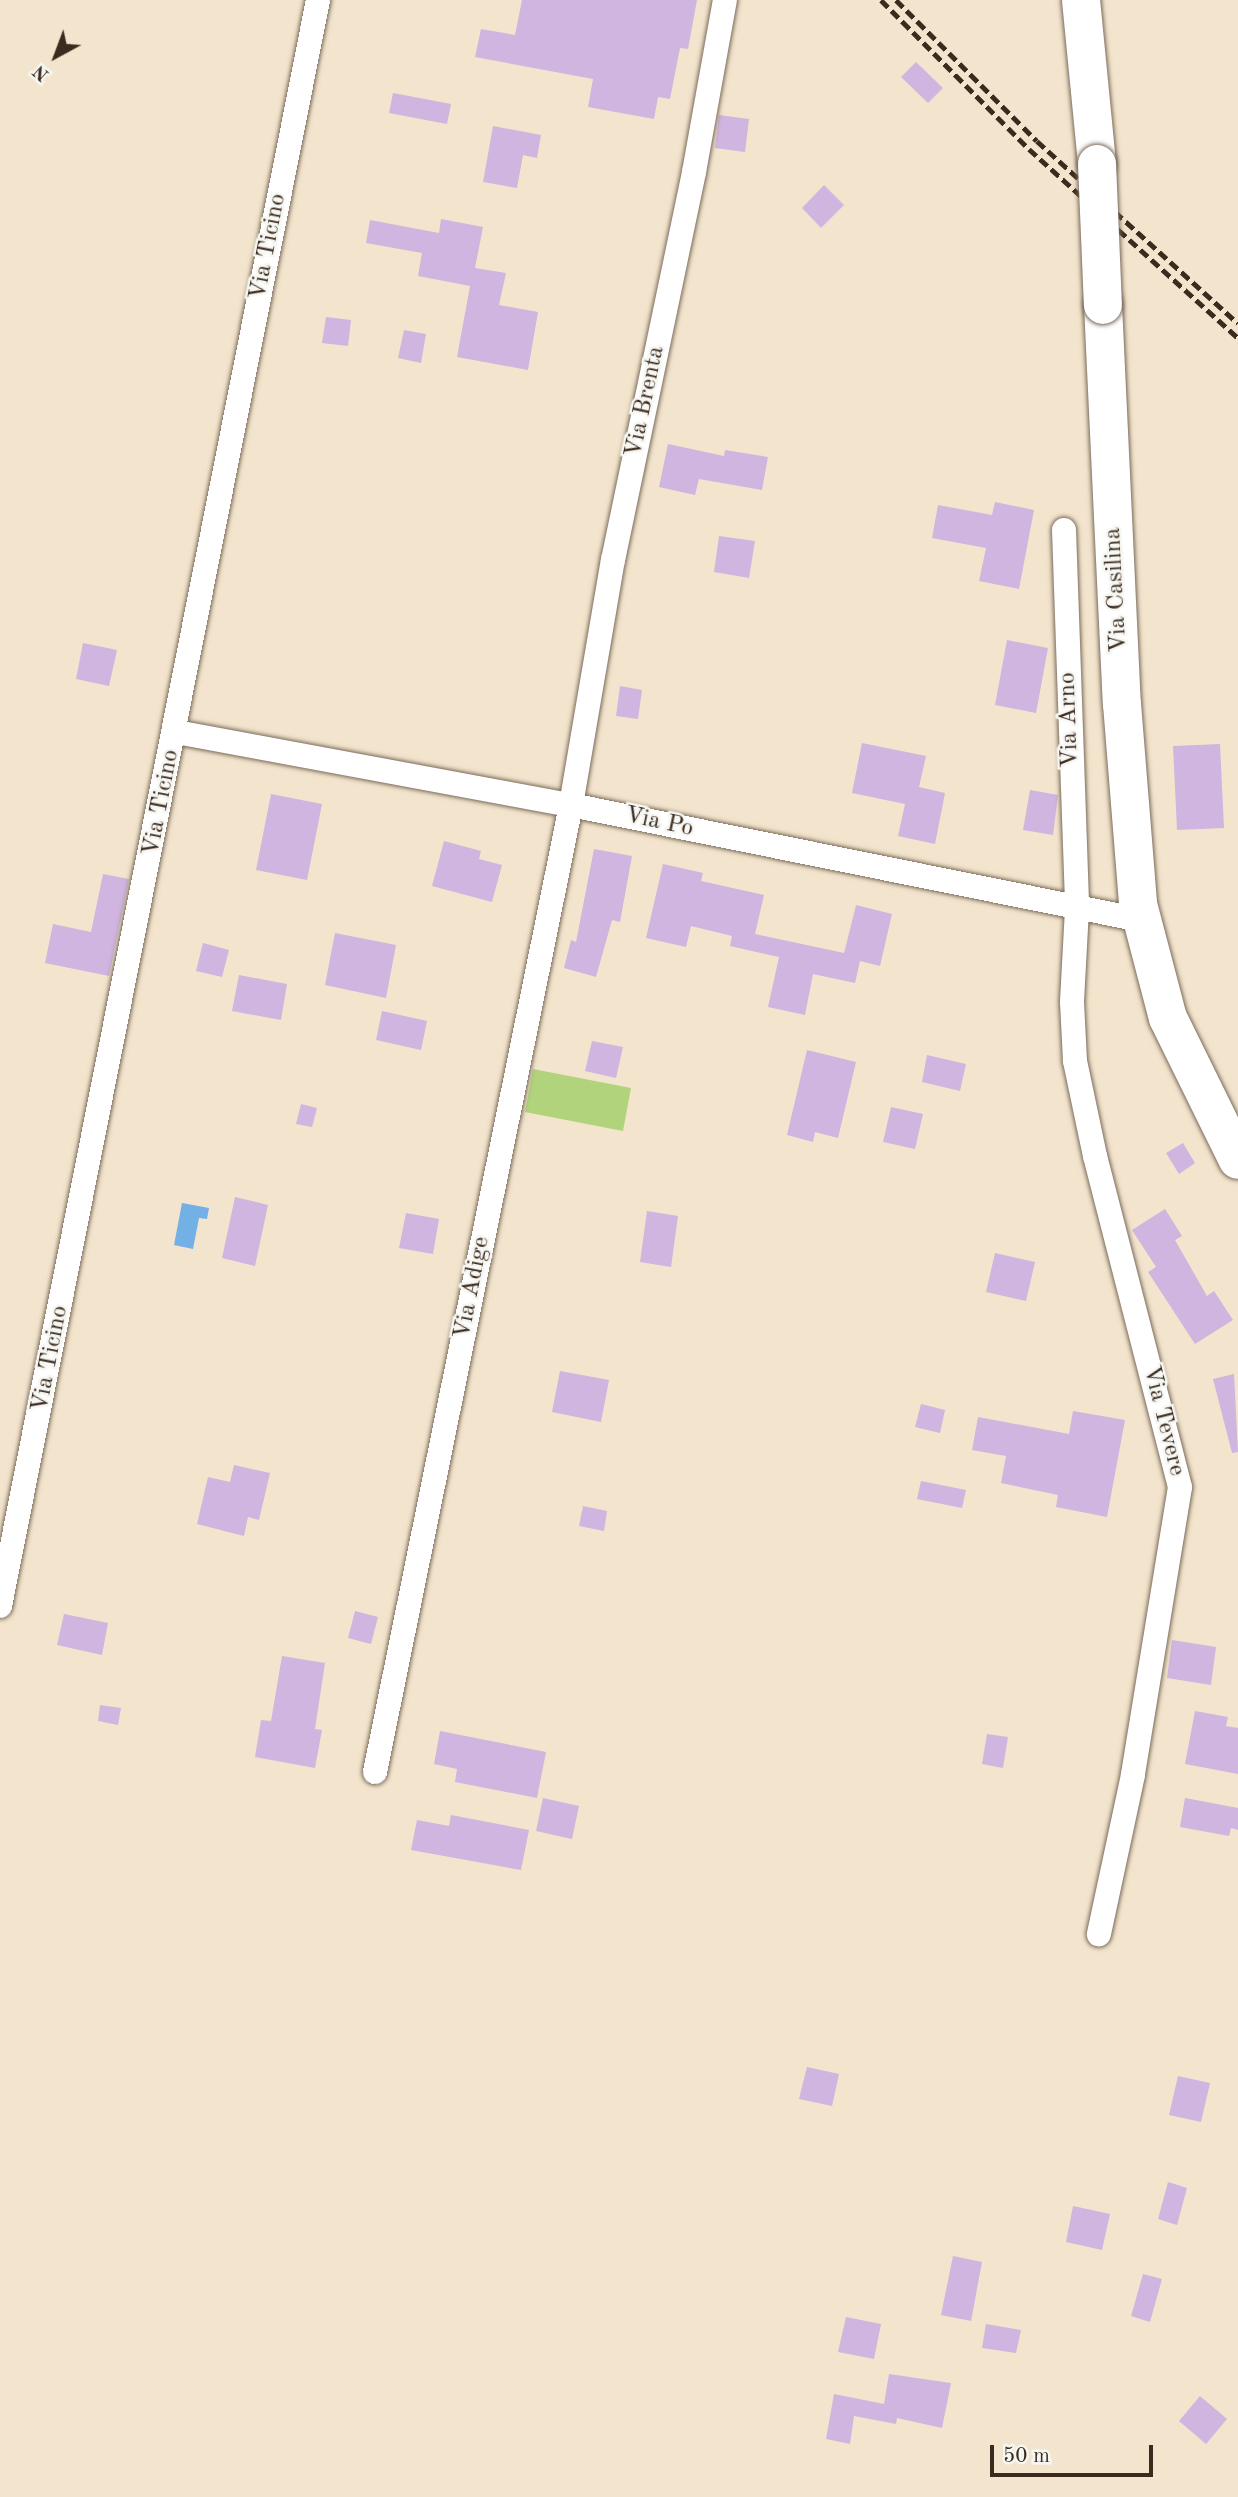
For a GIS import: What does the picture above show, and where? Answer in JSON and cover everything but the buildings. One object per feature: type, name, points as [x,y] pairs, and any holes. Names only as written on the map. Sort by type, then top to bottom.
[{"type":"main road","name":"Via Casilina","points":[[1081,0],[1097,164],[1122,704],[1141,920],[1155,981],[1172,1030],[1238,1160]]},
{"type":"street","name":"Via Ticino","points":[[0,1606],[176,732],[318,0]]},
{"type":"street","name":"Via Brenta","points":[[571,805],[613,560],[694,172],[724,0]]},
{"type":"street","name":"Via Arno","points":[[1064,530],[1077,909]]},
{"type":"street","name":"Via Po","points":[[176,732],[571,805],[1141,920]]},
{"type":"street","name":"Via Adige","points":[[375,1772],[571,805]]},
{"type":"street","name":"Via Tevere","points":[[1077,909],[1072,1002],[1079,1085],[1180,1487],[1133,1775],[1099,1934]]},
{"type":"green space","points":[[533,1069],[631,1088],[623,1131],[525,1112]]},
{"type":"water","points":[[182,1203],[209,1208],[207,1219],[199,1218],[193,1249],[174,1245]]},
{"type":"railway","points":[[881,0],[1029,149],[1238,338]]},
{"type":"railway","points":[[896,0],[1037,141],[1238,323]]}]
